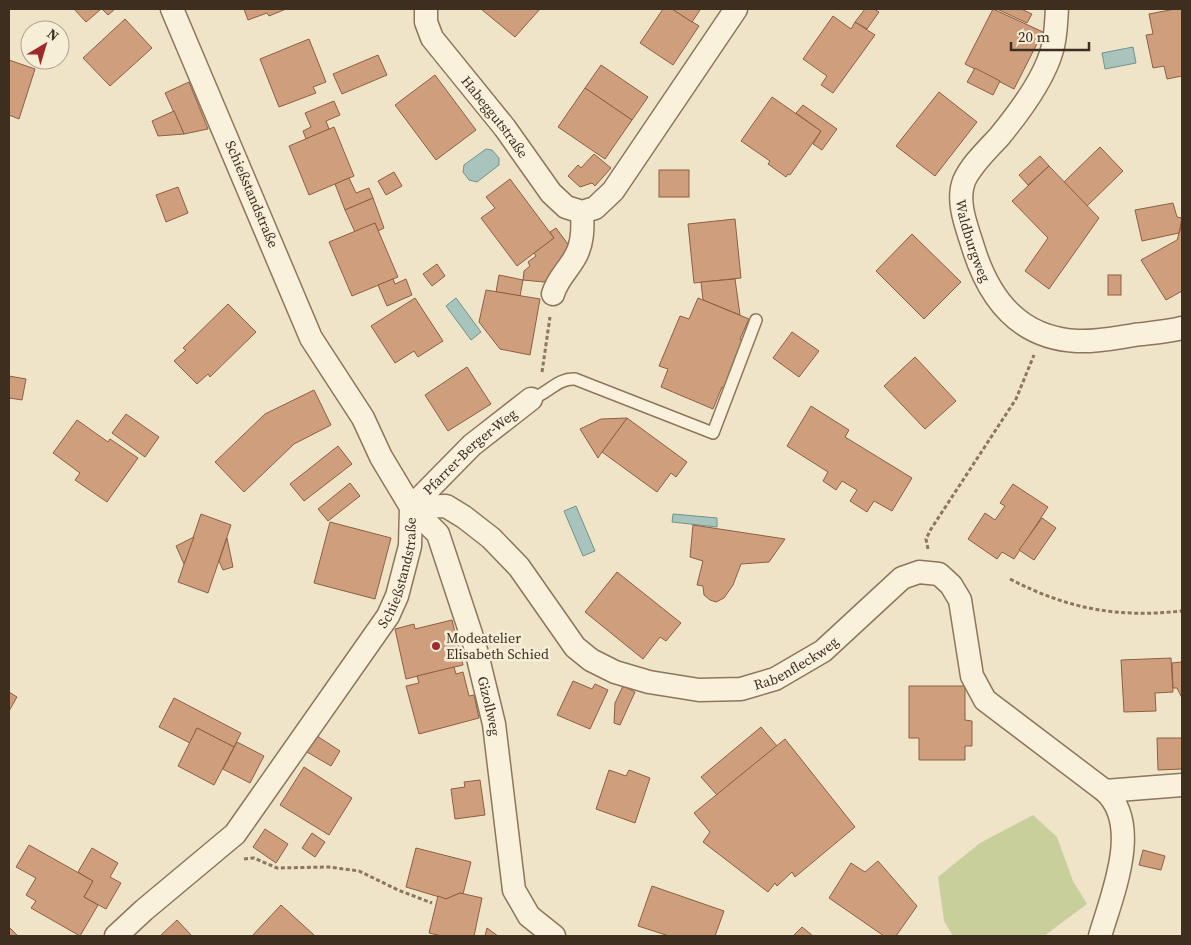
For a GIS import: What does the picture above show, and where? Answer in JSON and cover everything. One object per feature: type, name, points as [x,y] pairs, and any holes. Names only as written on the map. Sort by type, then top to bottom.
[{"type":"street","name":"Schießstandstraße","points":[[116,936],[144,910],[235,834],[384,623],[397,596],[410,546],[411,507],[381,457],[362,418],[311,338],[172,9]]},
{"type":"street","name":"Habeggutstraße","points":[[426,9],[426,22],[432,38],[505,128],[551,193],[566,207],[582,212]]},
{"type":"street","points":[[554,294],[555,286],[580,249],[583,229],[582,212],[595,208],[613,191],[736,9]]},
{"type":"street","name":"Waldburgweg","points":[[1057,9],[1052,50],[1046,65],[1011,120],[968,173],[963,183],[960,204],[974,251],[988,286],[999,302],[1015,318],[1042,334],[1082,341],[1182,328]]},
{"type":"street","name":"Pfarrer-Berger-Weg","points":[[411,507],[472,444],[531,399]]},
{"type":"street","name":"Rabenfleckweg","points":[[411,507],[446,506],[475,524],[519,567],[557,625],[575,647],[591,660],[615,672],[649,682],[700,690],[741,689],[775,679],[823,651],[902,578],[913,573],[931,572]]},
{"type":"street","name":"Gizollweg","points":[[411,507],[438,534],[474,646],[494,724],[514,890],[531,926],[554,936]]},
{"type":"street","points":[[931,572],[945,579],[957,594],[963,615],[972,676],[985,700],[1105,791],[1113,800],[1120,815],[1123,834],[1120,858],[1100,936]]},
{"type":"street","points":[[1105,791],[1182,785]]},
{"type":"lane","points":[[531,399],[542,396],[561,380],[575,379],[713,433],[756,320]]},
{"type":"path","points":[[531,399],[541,380],[554,294]]},
{"type":"path","points":[[931,572],[926,538],[1016,399],[1042,334]]},
{"type":"path","points":[[1010,579],[1040,595],[1068,605],[1128,613],[1182,610]]},
{"type":"path","points":[[239,860],[254,858],[277,868],[329,867],[359,871],[398,890],[432,903]]},
{"type":"green space","points":[[1033,815],[1057,837],[1073,881],[1087,904],[1044,936],[953,936],[944,921],[938,877],[980,843]]},
{"type":"water","points":[[1133,47],[1136,63],[1105,69],[1102,53]]},
{"type":"water","points":[[486,149],[492,150],[499,158],[499,165],[477,182],[469,180],[463,172],[464,165]]},
{"type":"water","points":[[456,298],[481,332],[471,340],[446,306]]},
{"type":"water","points":[[576,506],[595,551],[583,556],[564,511]]},
{"type":"water","points":[[673,514],[717,518],[717,527],[672,522]]},
{"type":"building","points":[[74,9],[101,9],[86,22]]},
{"type":"building","points":[[102,9],[115,9],[108,15]]},
{"type":"building","points":[[244,9],[286,9],[269,16],[267,13],[248,20]]},
{"type":"building","points":[[481,9],[540,9],[515,37]]},
{"type":"building","points":[[663,9],[672,9],[699,26],[673,65],[640,43]]},
{"type":"building","points":[[672,9],[698,9],[700,10],[692,22]]},
{"type":"building","points":[[865,9],[874,9],[879,12],[867,29],[855,22]]},
{"type":"building","points":[[993,9],[1043,32],[1014,89],[965,64]]},
{"type":"building","points":[[997,9],[1021,9],[1032,14],[1027,23]]},
{"type":"building","points":[[1182,9],[1182,76],[1167,79],[1164,66],[1153,68],[1146,35],[1153,34],[1149,14]]},
{"type":"building","points":[[833,16],[851,29],[855,22],[875,35],[833,93],[821,85],[827,76],[803,59]]},
{"type":"building","points":[[125,19],[152,48],[110,86],[83,58]]},
{"type":"building","points":[[309,39],[326,82],[313,87],[316,93],[279,107],[260,59]]},
{"type":"building","points":[[378,55],[387,75],[342,94],[333,74]]},
{"type":"building","points":[[9,60],[20,64],[20,70],[35,70],[19,119],[9,115]]},
{"type":"building","points":[[601,65],[648,97],[632,120],[585,88]]},
{"type":"building","points":[[975,68],[1000,81],[993,95],[967,82]]},
{"type":"building","points":[[435,75],[476,130],[436,160],[395,105]]},
{"type":"building","points":[[189,82],[208,129],[184,134],[165,93]]},
{"type":"building","points":[[585,88],[632,120],[605,159],[558,127]]},
{"type":"building","points":[[939,92],[977,122],[935,176],[896,146]]},
{"type":"building","points":[[772,97],[821,131],[790,175],[788,174],[786,177],[768,164],[770,161],[741,141]]},
{"type":"building","points":[[334,101],[340,115],[326,121],[329,129],[306,139],[303,131],[311,127],[305,113]]},
{"type":"building","points":[[803,105],[837,129],[822,150],[813,144],[821,131],[796,113]]},
{"type":"building","points":[[174,111],[184,134],[158,136],[152,121]]},
{"type":"building","points":[[334,127],[354,176],[309,195],[289,146]]},
{"type":"building","points":[[1100,147],[1123,171],[1087,206],[1064,182]]},
{"type":"building","points":[[594,154],[611,168],[595,186],[592,183],[580,187],[568,176],[578,165],[581,168]]},
{"type":"building","points":[[1040,156],[1049,166],[1028,185],[1019,175]]},
{"type":"building","points":[[1049,166],[1099,218],[1049,289],[1025,271],[1048,238],[1012,201]]},
{"type":"building","points":[[659,170],[689,170],[689,197],[659,197]]},
{"type":"building","points":[[394,172],[402,186],[386,195],[378,181]]},
{"type":"building","points":[[349,178],[356,193],[369,188],[373,198],[345,210],[335,184]]},
{"type":"building","points":[[510,179],[554,238],[517,266],[481,218],[495,208],[486,197]]},
{"type":"building","points":[[178,187],[188,213],[166,222],[156,195]]},
{"type":"building","points":[[373,198],[384,228],[378,231],[375,223],[355,232],[345,210]]},
{"type":"building","points":[[1173,203],[1177,217],[1182,218],[1179,233],[1142,241],[1135,210]]},
{"type":"building","points":[[735,219],[741,278],[694,283],[688,224]]},
{"type":"building","points":[[375,223],[398,277],[352,296],[329,242]]},
{"type":"building","points":[[1182,224],[1182,291],[1166,300],[1141,260],[1177,240]]},
{"type":"building","points":[[556,228],[573,251],[557,274],[544,282],[523,280],[524,271],[530,266],[528,262],[536,256],[534,253],[554,238],[550,232]]},
{"type":"building","points":[[912,234],[961,282],[924,319],[876,271]]},
{"type":"building","points":[[437,264],[445,276],[432,286],[423,274]]},
{"type":"building","points":[[499,275],[523,280],[520,296],[496,292]]},
{"type":"building","points":[[1108,275],[1121,275],[1121,295],[1108,295]]},
{"type":"building","points":[[393,279],[395,284],[406,279],[412,295],[387,306],[378,285]]},
{"type":"building","points":[[735,279],[740,315],[703,300],[701,282]]},
{"type":"building","points":[[486,290],[540,299],[530,355],[500,349],[479,322]]},
{"type":"building","points":[[415,298],[443,341],[418,357],[414,351],[395,363],[371,326]]},
{"type":"building","points":[[698,298],[749,319],[740,339],[745,342],[726,389],[722,387],[713,409],[661,387],[668,369],[659,366],[680,316],[689,319]]},
{"type":"building","points":[[228,304],[256,332],[210,377],[208,374],[197,384],[174,361],[186,350],[183,348]]},
{"type":"building","points":[[792,332],[819,351],[799,377],[773,358]]},
{"type":"building","points":[[915,357],[956,401],[925,429],[884,386]]},
{"type":"building","points":[[467,367],[491,404],[448,431],[425,395]]},
{"type":"building","points":[[9,376],[26,379],[22,400],[9,398]]},
{"type":"building","points":[[314,390],[331,425],[294,444],[244,492],[215,462],[265,414]]},
{"type":"building","points":[[811,406],[849,430],[845,437],[912,478],[892,511],[874,501],[867,512],[850,501],[857,490],[842,481],[836,490],[823,481],[828,472],[787,446]]},
{"type":"building","points":[[126,414],[159,437],[145,457],[112,433]]},
{"type":"building","points":[[627,418],[687,462],[676,477],[671,473],[657,492],[602,452]]},
{"type":"building","points":[[627,418],[598,458],[580,429],[601,419]]},
{"type":"building","points":[[77,420],[108,442],[110,439],[138,458],[107,502],[75,480],[80,473],[53,453]]},
{"type":"building","points":[[338,446],[352,464],[304,501],[290,484]]},
{"type":"building","points":[[350,483],[360,496],[328,521],[318,509]]},
{"type":"building","points":[[1013,484],[1048,507],[1014,559],[1002,552],[997,559],[968,539],[985,513],[995,520],[1005,506],[1000,503]]},
{"type":"building","points":[[201,514],[231,525],[208,593],[178,582]]},
{"type":"building","points":[[1042,518],[1056,528],[1034,560],[1019,550]]},
{"type":"building","points":[[330,522],[391,538],[375,599],[314,583]]},
{"type":"building","points":[[693,525],[785,539],[769,562],[741,564],[733,585],[724,598],[716,602],[704,595],[703,586],[697,585],[703,561],[690,557]]},
{"type":"building","points":[[194,537],[184,564],[176,546]]},
{"type":"building","points":[[227,538],[233,567],[223,570],[219,561]]},
{"type":"building","points":[[617,572],[681,623],[666,641],[660,637],[643,659],[585,612]]},
{"type":"building","points":[[452,620],[463,665],[406,679],[395,629],[414,624],[415,629]]},
{"type":"building","points":[[1171,658],[1173,692],[1155,693],[1156,711],[1124,712],[1121,660]]},
{"type":"building","points":[[1182,662],[1182,698],[1177,688],[1173,688],[1172,663]]},
{"type":"building","points":[[454,667],[456,674],[463,672],[469,696],[474,695],[479,718],[419,734],[406,686],[419,683],[417,676]]},
{"type":"building","points":[[573,681],[592,689],[595,684],[608,690],[590,729],[557,715]]},
{"type":"building","points":[[623,686],[635,692],[620,725],[614,723],[615,703]]},
{"type":"building","points":[[909,686],[965,686],[965,720],[972,721],[972,746],[965,746],[965,760],[919,760],[919,738],[909,738]]},
{"type":"building","points":[[9,692],[17,697],[9,711]]},
{"type":"building","points":[[174,698],[241,733],[234,747],[197,728],[190,743],[159,727]]},
{"type":"building","points":[[761,727],[777,746],[717,795],[701,777]]},
{"type":"building","points":[[197,728],[234,747],[214,785],[178,766]]},
{"type":"building","points":[[317,736],[340,751],[331,766],[307,752]]},
{"type":"building","points":[[1157,738],[1182,738],[1182,769],[1158,770]]},
{"type":"building","points":[[785,739],[855,827],[795,877],[792,872],[777,886],[775,883],[768,892],[703,842],[710,832],[694,813]]},
{"type":"building","points":[[237,742],[264,756],[250,783],[223,769]]},
{"type":"building","points":[[304,767],[352,798],[329,835],[280,805]]},
{"type":"building","points":[[609,770],[626,776],[629,770],[650,778],[635,823],[596,809]]},
{"type":"building","points":[[480,780],[485,815],[455,819],[451,789],[465,787],[464,782]]},
{"type":"building","points":[[265,829],[288,844],[276,863],[253,847]]},
{"type":"building","points":[[312,833],[325,842],[315,857],[302,848]]},
{"type":"building","points":[[29,845],[93,881],[84,897],[98,905],[80,936],[31,908],[36,901],[26,895],[36,878],[16,867]]},
{"type":"building","points":[[92,848],[118,863],[110,877],[121,883],[106,909],[84,897],[93,881],[78,872]]},
{"type":"building","points":[[416,848],[471,862],[463,894],[460,893],[446,899],[406,887]]},
{"type":"building","points":[[1143,850],[1165,856],[1161,870],[1139,865]]},
{"type":"building","points":[[878,861],[917,906],[896,936],[884,936],[829,898],[851,863],[865,872]]},
{"type":"building","points":[[652,886],[724,911],[715,936],[669,936],[638,926]]},
{"type":"building","points":[[460,893],[482,898],[474,936],[442,936],[429,933],[438,896],[446,899]]},
{"type":"building","points":[[281,905],[314,935],[252,936]]},
{"type":"building","points":[[177,920],[192,936],[160,936]]},
{"type":"building","points":[[9,927],[18,936],[9,936]]},
{"type":"building","points":[[802,927],[813,936],[793,936]]},
{"type":"building","points":[[487,928],[498,936],[485,936]]},
{"type":"place","name":"Modeatelier Elisabeth Schied","points":[[436,646]]}]
